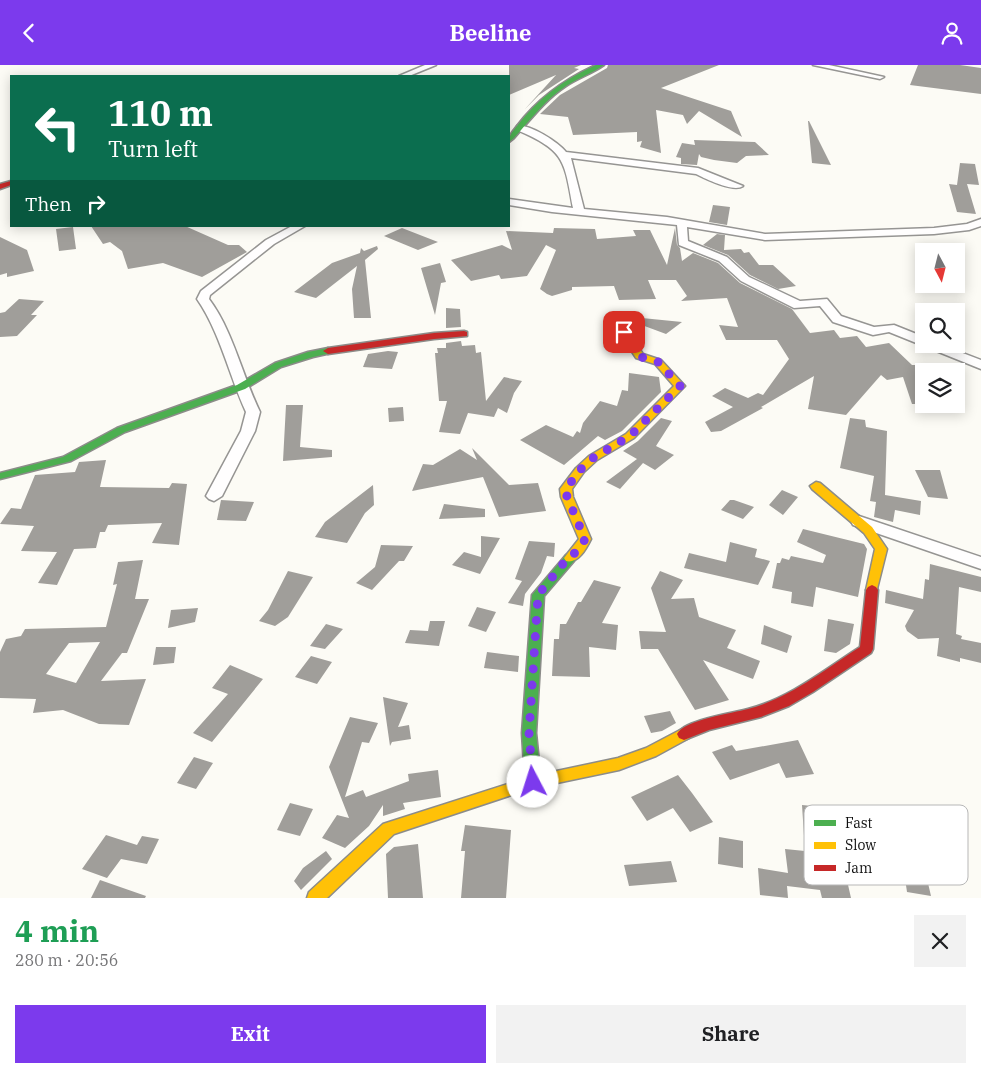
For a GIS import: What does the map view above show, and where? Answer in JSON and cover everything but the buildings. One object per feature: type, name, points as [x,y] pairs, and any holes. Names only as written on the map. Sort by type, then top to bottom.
[{"type":"street","points":[[406,75],[432,65]]},
{"type":"street","points":[[510,139],[539,103],[555,89],[579,73],[601,65]]},
{"type":"street","points":[[817,65],[880,77]]},
{"type":"street","points":[[520,128],[556,144],[566,155],[579,211]]},
{"type":"street","points":[[566,155],[698,171],[716,180],[738,186]]},
{"type":"street","points":[[510,202],[682,223],[765,237],[934,231],[969,227],[981,221]]},
{"type":"street","points":[[682,223],[683,243],[723,259],[745,279],[798,305],[823,301],[838,319],[874,331],[890,329],[915,339]]},
{"type":"street","points":[[214,496],[248,431],[252,418],[252,407],[241,387],[214,314],[203,299],[204,293],[270,242],[298,227]]},
{"type":"street","points":[[533,782],[529,733],[538,595],[562,565],[581,547],[585,539],[567,497],[566,489],[580,470],[593,458],[630,436],[680,386],[658,362],[638,356],[624,332]]},
{"type":"street","points":[[0,476],[67,459],[128,427],[198,404],[241,387],[278,365],[323,350],[464,334]]},
{"type":"street","points":[[951,353],[981,365]]},
{"type":"street","points":[[314,898],[390,829],[533,782],[619,764],[652,752],[698,727],[721,719],[770,708],[785,701],[866,649],[874,584],[881,549],[874,536],[816,486]]},
{"type":"street","points":[[857,520],[927,547],[981,563]]},
{"type":"traffic: fast","points":[[510,139],[531,113],[555,91],[572,79],[601,65]]},
{"type":"traffic: fast","points":[[0,476],[67,459],[121,430],[241,387],[278,365],[311,354],[328,351]]},
{"type":"traffic: fast","points":[[533,782],[529,733],[538,595],[570,558]]},
{"type":"traffic: slow","points":[[570,558],[581,547],[585,539],[567,497],[566,489],[580,470],[593,458],[630,436],[680,386],[658,362],[639,356],[624,332]]},
{"type":"traffic: slow","points":[[816,486],[868,530],[881,549],[872,590]]},
{"type":"traffic: slow","points":[[315,898],[389,829],[533,782],[619,764],[651,752],[684,734]]},
{"type":"traffic: jam","points":[[0,187],[10,183]]},
{"type":"traffic: jam","points":[[328,351],[434,336],[464,334]]},
{"type":"traffic: jam","points":[[684,734],[707,725],[761,711],[784,702],[866,649],[872,590]]},
{"type":"route","points":[[533,782],[529,733],[535,610],[538,595],[562,565],[581,547],[585,539],[567,497],[566,489],[580,470],[593,458],[630,436],[680,386],[658,362],[638,356],[624,332]]}]
